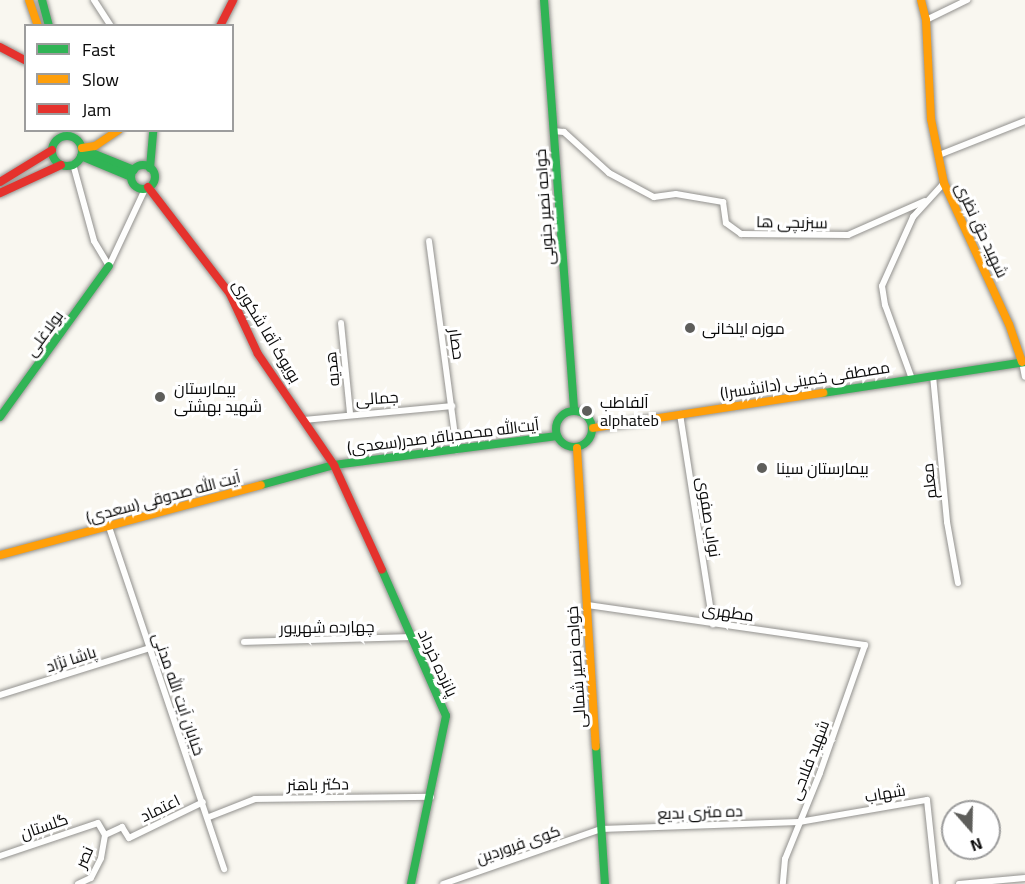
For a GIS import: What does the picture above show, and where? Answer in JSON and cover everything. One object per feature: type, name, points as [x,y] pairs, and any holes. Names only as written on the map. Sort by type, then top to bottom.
[{"type":"street","points":[[29,0],[37,24]]},
{"type":"street","points":[[42,0],[48,24]]},
{"type":"street","points":[[94,0],[110,24]]},
{"type":"street","points":[[221,24],[233,0]]},
{"type":"street","name":"خواجه نصیر جنوبی","points":[[544,0],[574,411]]},
{"type":"street","name":"شهید حق نظری","points":[[921,0],[926,20],[931,119],[944,183],[1009,324],[1024,362]]},
{"type":"street","points":[[926,20],[967,0]]},
{"type":"street","points":[[0,47],[24,60]]},
{"type":"street","points":[[939,155],[1025,121]]},
{"type":"street","name":"سبزیچی ها","points":[[553,131],[564,132],[609,173],[654,197],[676,194],[723,202],[726,223],[741,234],[820,237],[860,232],[925,201]]},
{"type":"street","points":[[109,266],[94,241],[73,164],[81,152],[102,143],[116,132]]},
{"type":"street","points":[[132,173],[135,186],[147,188],[154,178],[150,168],[153,132]]},
{"type":"street","points":[[0,182],[52,150],[57,135],[73,135],[81,152],[132,173]]},
{"type":"street","points":[[52,150],[61,165]]},
{"type":"street","points":[[0,193],[61,165],[73,164]]},
{"type":"street","points":[[132,173],[143,166],[150,168]]},
{"type":"street","points":[[912,379],[885,305],[882,286],[913,217],[925,201],[944,183]]},
{"type":"street","name":"بولاغلی","points":[[0,417],[109,266],[147,188]]},
{"type":"street","name":"بویوک آقا شکوری","points":[[147,188],[230,294],[258,354],[333,465]]},
{"type":"street","name":"حصار","points":[[429,241],[457,450]]},
{"type":"street","name":"هدیه","points":[[341,323],[350,413]]},
{"type":"street","points":[[1024,362],[1025,377]]},
{"type":"street","name":"مصطفی خمینی (دانشسرا)","points":[[592,428],[1024,362]]},
{"type":"street","name":"معلم","points":[[933,376],[946,516],[958,583]]},
{"type":"street","name":"جمالی","points":[[304,420],[350,413],[452,406]]},
{"type":"street","points":[[574,411],[589,418],[592,428],[590,439],[577,448],[563,444],[557,436],[560,418],[574,411]]},
{"type":"street","name":"نواب صفوی","points":[[680,414],[713,624]]},
{"type":"street","name":"آیت‌الله محمدباقر صدر(سعدی)","points":[[333,465],[557,436]]},
{"type":"street","name":"خواجه نصیر شمالی","points":[[577,448],[605,884]]},
{"type":"street","name":"آیت الله صدوقی (سعدی)","points":[[0,555],[333,465]]},
{"type":"street","name":"پانزده خرداد","points":[[333,465],[446,716],[431,797],[411,884]]},
{"type":"street","name":"خیابان آیت الله مدنی","points":[[109,527],[209,817],[224,869]]},
{"type":"street","name":"مطهری","points":[[587,605],[865,645]]},
{"type":"street","name":"چهارده شهریور","points":[[244,642],[410,637]]},
{"type":"street","name":"شهید فلاحی","points":[[783,884],[784,859],[800,822],[865,645]]},
{"type":"street","name":"پاشا نژاد","points":[[0,695],[150,648]]},
{"type":"street","name":"دکتر باهنر","points":[[209,817],[255,799],[431,797]]},
{"type":"street","name":"شهاب","points":[[800,822],[927,800],[936,884]]},
{"type":"street","name":"اعتماد","points":[[105,835],[122,827],[129,838],[203,802]]},
{"type":"street","name":"ده متری بدیع","points":[[601,829],[800,822]]},
{"type":"street","name":"گلستان","points":[[0,856],[98,823],[105,835]]},
{"type":"street","name":"کوی فروردین","points":[[443,884],[601,829]]},
{"type":"street","name":"نصر","points":[[78,884],[91,878],[101,858],[105,835]]},
{"type":"street","points":[[959,884],[1025,878]]},
{"type":"traffic: fast","points":[[42,0],[48,24]]},
{"type":"traffic: fast","points":[[544,0],[574,411]]},
{"type":"traffic: fast","points":[[150,168],[153,132]]},
{"type":"traffic: fast","points":[[67,136],[78,140],[82,151],[78,162],[67,166],[56,162],[52,151],[56,140],[67,136]]},
{"type":"traffic: fast","points":[[82,149],[134,170]]},
{"type":"traffic: fast","points":[[81,156],[131,177]]},
{"type":"traffic: fast","points":[[143,165],[151,169],[155,177],[151,185],[143,189],[135,185],[131,177],[135,169],[143,165]]},
{"type":"traffic: fast","points":[[0,417],[109,266]]},
{"type":"traffic: fast","points":[[823,393],[1025,362]]},
{"type":"traffic: fast","points":[[574,411],[587,416],[592,429],[587,442],[574,447],[561,442],[556,429],[561,416],[574,411]]},
{"type":"traffic: fast","points":[[261,485],[334,465],[557,436]]},
{"type":"traffic: fast","points":[[382,570],[446,716],[411,884]]},
{"type":"traffic: fast","points":[[596,746],[605,884]]},
{"type":"traffic: slow","points":[[29,0],[37,24]]},
{"type":"traffic: slow","points":[[921,0],[926,20],[931,119],[944,183],[1009,324],[1022,362]]},
{"type":"traffic: slow","points":[[82,148],[95,146],[116,132]]},
{"type":"traffic: slow","points":[[593,428],[823,393]]},
{"type":"traffic: slow","points":[[577,448],[596,746]]},
{"type":"traffic: slow","points":[[0,555],[261,485]]},
{"type":"traffic: jam","points":[[221,24],[233,0]]},
{"type":"traffic: jam","points":[[0,47],[24,60]]},
{"type":"traffic: jam","points":[[0,182],[52,150]]},
{"type":"traffic: jam","points":[[0,193],[61,165]]},
{"type":"traffic: jam","points":[[148,187],[230,294],[258,354],[334,465],[382,570]]},
{"type":"place","name":"موزه ایلخانی","points":[[690,328]]},
{"type":"place","name":"بیمارستان شهید بهشتی","points":[[160,397]]},
{"type":"place","name":"آلفاطب alphateb","points":[[587,411]]},
{"type":"place","name":"بیمارستان سینا","points":[[762,468]]}]
